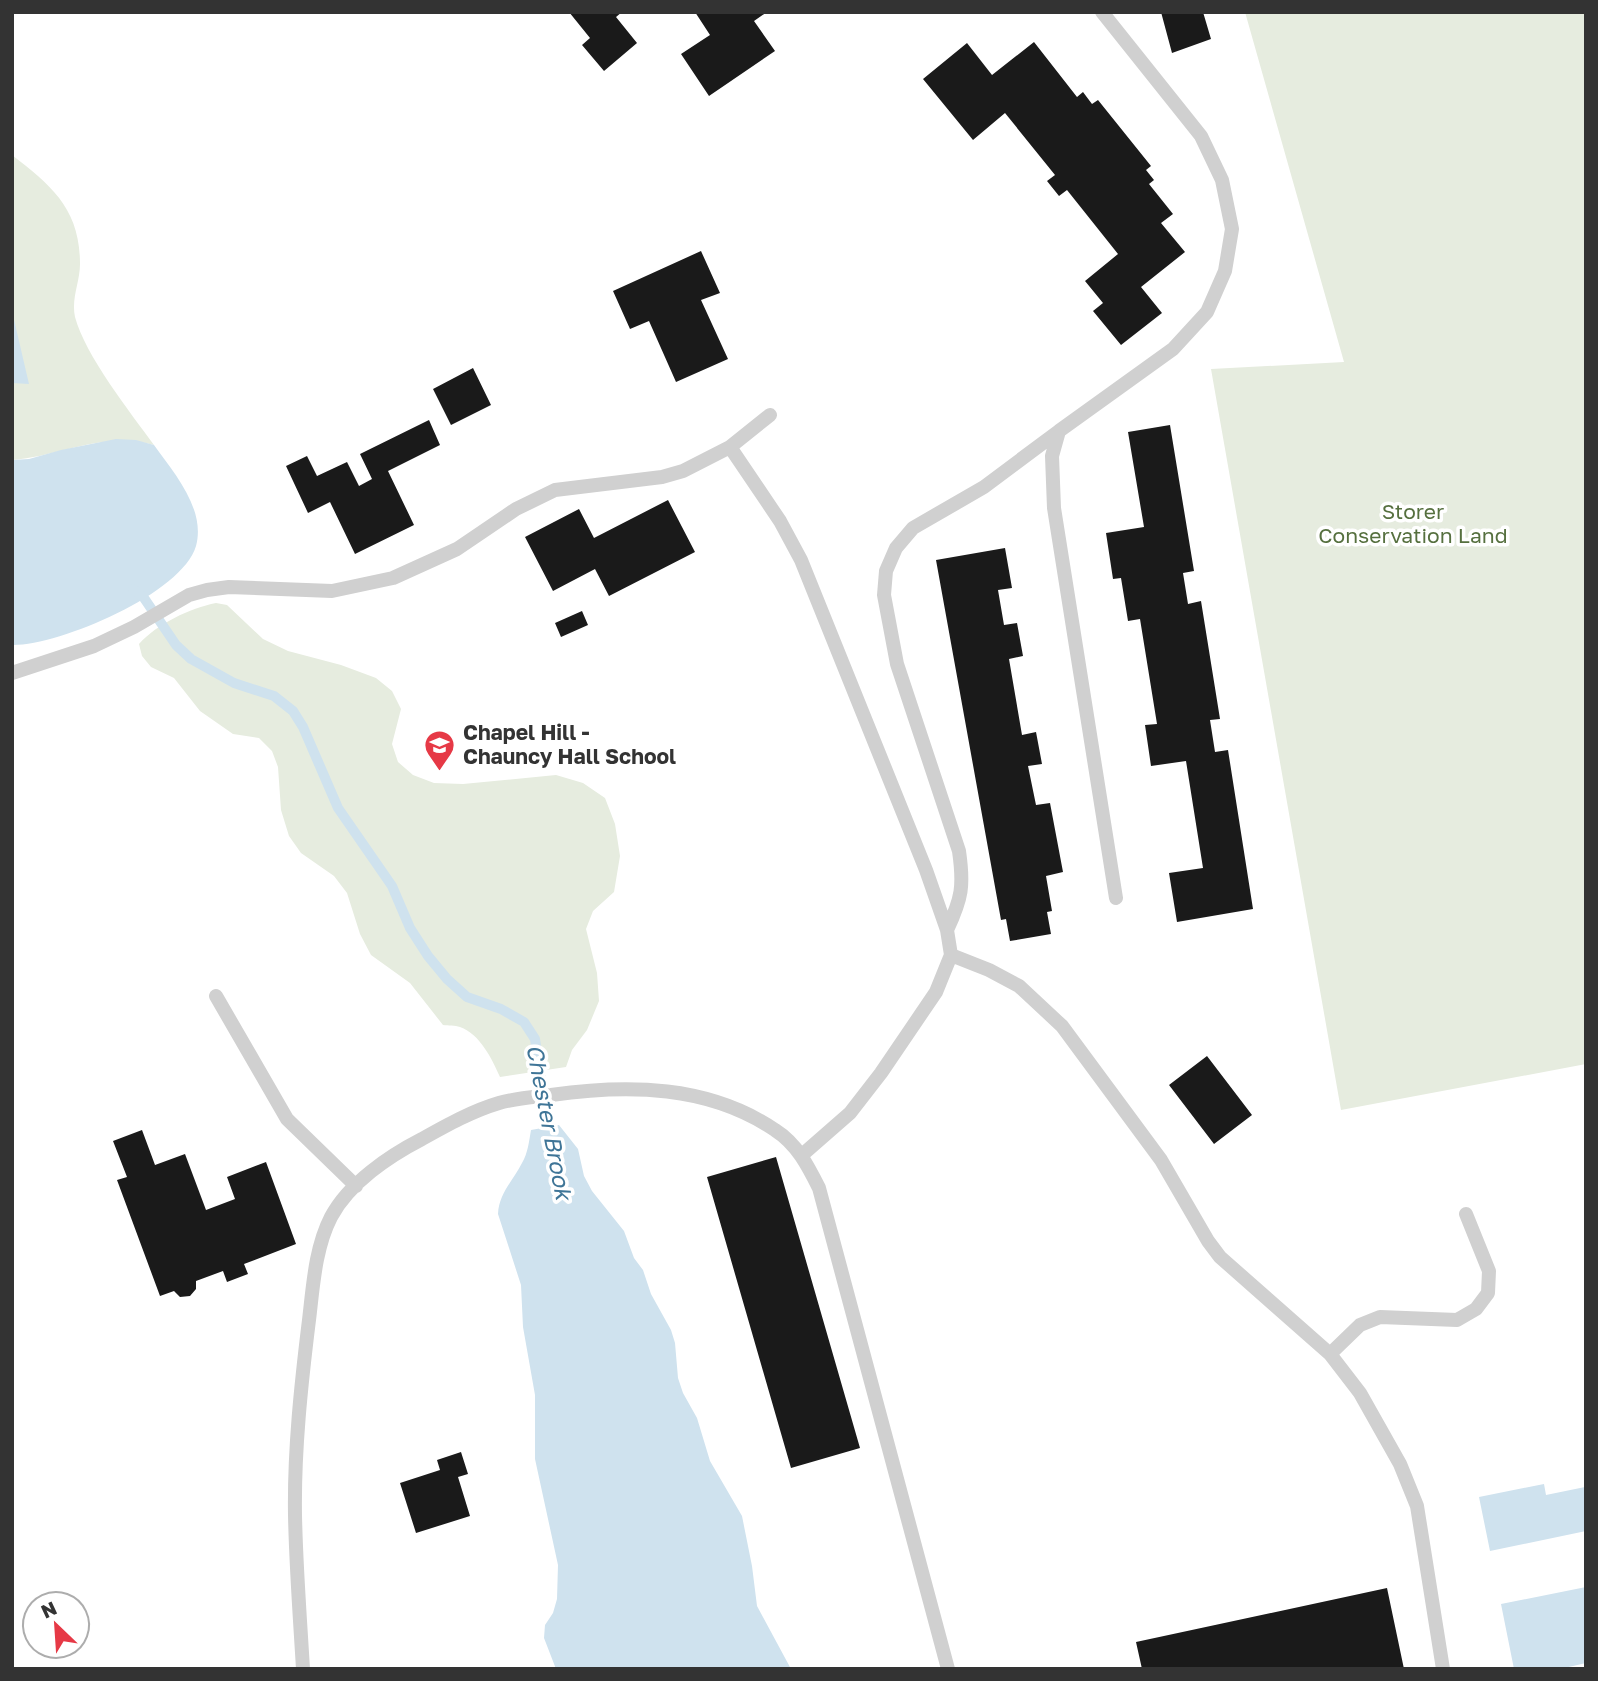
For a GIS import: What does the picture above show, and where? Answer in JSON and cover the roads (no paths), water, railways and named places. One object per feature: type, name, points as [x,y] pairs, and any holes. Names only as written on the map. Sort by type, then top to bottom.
[{"type":"lane","points":[[947,930],[960,903],[963,877],[959,851],[897,664],[886,605],[886,571],[895,548],[913,528],[984,486],[1173,349],[1207,312],[1225,271],[1232,229],[1223,180],[1200,135],[1102,12]]},
{"type":"lane","points":[[12,673],[93,646],[134,627],[173,603],[198,593],[229,587],[332,591],[393,578],[457,549],[516,509],[555,490],[662,477],[683,471],[730,447],[770,415]]},
{"type":"lane","points":[[1059,431],[1052,456],[1054,508],[1116,898]]},
{"type":"lane","points":[[730,447],[780,521],[801,560],[926,870],[947,930],[951,955],[936,992],[881,1073],[850,1113],[802,1155]]},
{"type":"lane","points":[[951,955],[1020,986],[1062,1026],[1161,1160],[1220,1257],[1329,1354],[1360,1393],[1410,1487],[1420,1525],[1443,1669]]},
{"type":"lane","points":[[216,996],[287,1119],[356,1186]]},
{"type":"lane","points":[[303,1669],[295,1514],[302,1385],[314,1279],[321,1244],[332,1216],[356,1186],[382,1164],[411,1145],[470,1114],[501,1102],[616,1088],[659,1089],[733,1107],[777,1131],[802,1155],[819,1188],[948,1669]]},
{"type":"lane","points":[[1329,1354],[1360,1325],[1380,1317],[1457,1320],[1476,1309],[1488,1293],[1489,1271],[1466,1214]]},
{"type":"water","points":[[12,311],[29,384],[12,383]]},
{"type":"water","points":[[116,439],[136,440],[154,445],[179,480],[192,505],[198,532],[196,546],[186,564],[168,582],[144,599],[87,627],[33,643],[12,645],[12,460],[29,459]]},
{"type":"water","points":[[559,1125],[578,1149],[584,1176],[592,1191],[624,1231],[634,1258],[643,1270],[651,1294],[671,1330],[678,1378],[683,1393],[697,1418],[710,1461],[742,1516],[757,1606],[791,1669],[556,1669],[544,1638],[545,1625],[553,1613],[557,1599],[558,1565],[535,1459],[535,1395],[523,1327],[521,1285],[498,1214],[504,1193],[526,1155],[531,1130]]},
{"type":"water","points":[[1544,1484],[1546,1495],[1585,1487],[1586,1531],[1490,1551],[1479,1497]]},
{"type":"water","points":[[1586,1587],[1586,1663],[1560,1669],[1514,1669],[1501,1604]]},
{"type":"waterway","name":"Chester Brook","points":[[133,589],[144,598],[176,645],[191,659],[234,683],[274,696],[293,711],[303,727],[338,808],[392,886],[410,928],[428,956],[467,997],[501,1009],[524,1022],[535,1039],[550,1140]]},
{"type":"place","name":"Chapel Hill - Chauncy Hall School","points":[[440,772]]},
{"type":"park label","name":"Storer Conservation Land","points":[[1413,524]]}]
